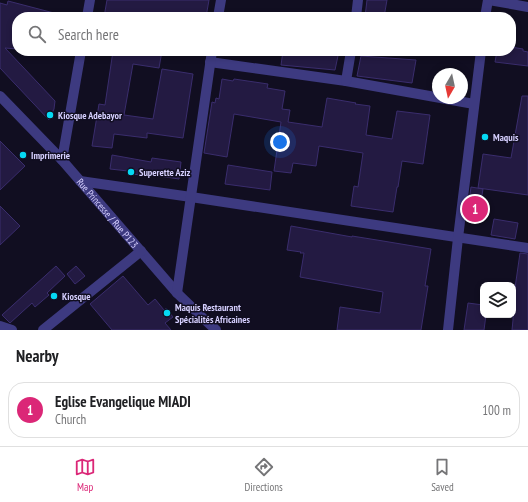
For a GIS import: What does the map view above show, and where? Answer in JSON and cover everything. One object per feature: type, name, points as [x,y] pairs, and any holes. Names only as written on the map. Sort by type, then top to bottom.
[{"type":"street","points":[[88,12],[90,0]]},
{"type":"street","points":[[219,12],[222,0]]},
{"type":"street","points":[[357,12],[358,0]]},
{"type":"street","points":[[486,12],[488,0],[528,7]]},
{"type":"street","points":[[62,160],[80,56]]},
{"type":"street","points":[[177,293],[211,56]]},
{"type":"street","points":[[346,81],[350,56]]},
{"type":"street","points":[[448,330],[480,56]]},
{"type":"street","points":[[210,62],[346,81],[474,104]]},
{"type":"street","name":"Rue Princesse / Rue P123","points":[[0,96],[62,160],[177,293],[216,330]]},
{"type":"street","points":[[80,181],[528,248]]},
{"type":"street","points":[[43,330],[141,251]]},
{"type":"street","points":[[0,326],[12,330]]},
{"type":"building","points":[[107,0],[209,0],[207,12],[105,12]]},
{"type":"building","points":[[367,0],[387,0],[385,12],[366,12]]},
{"type":"building","points":[[8,1],[50,12],[12,12],[12,49],[5,48],[55,101],[54,109],[49,120],[0,68],[0,3],[7,5]]},
{"type":"building","points":[[516,48],[528,52],[528,66],[495,62],[496,56],[516,56]]},
{"type":"building","points":[[112,56],[161,56],[159,68],[133,64],[124,115],[153,119],[162,69],[193,74],[183,138],[147,133],[147,138],[114,134],[112,148],[92,146],[99,104],[105,105]]},
{"type":"building","points":[[282,56],[338,56],[335,70],[281,65]]},
{"type":"building","points":[[361,56],[416,60],[412,83],[357,76]]},
{"type":"building","points":[[222,79],[233,81],[234,79],[268,84],[267,88],[285,91],[282,109],[290,110],[288,122],[322,127],[327,98],[370,106],[366,135],[392,139],[397,111],[430,115],[423,164],[402,161],[393,212],[351,206],[354,186],[358,187],[363,153],[319,146],[316,166],[293,163],[291,173],[274,171],[281,122],[234,114],[227,157],[204,153],[212,102],[215,103],[216,98],[219,99]]},
{"type":"building","points":[[522,96],[528,96],[528,195],[478,188],[483,154],[511,158]]},
{"type":"building","points":[[0,141],[25,166],[0,190]]},
{"type":"building","points":[[112,155],[151,162],[152,158],[181,162],[179,179],[146,174],[145,176],[128,173],[128,171],[110,169]]},
{"type":"building","points":[[228,165],[272,172],[270,190],[225,184]]},
{"type":"building","points":[[471,187],[483,189],[478,219],[467,217]]},
{"type":"building","points":[[0,206],[20,226],[0,245]]},
{"type":"building","points":[[494,219],[518,223],[515,239],[491,235]]},
{"type":"building","points":[[291,226],[431,249],[425,286],[428,286],[421,330],[337,330],[340,307],[380,313],[383,292],[300,277],[304,253],[287,250]]},
{"type":"building","points":[[520,253],[528,254],[528,330],[512,330],[513,318],[516,318],[516,282]]},
{"type":"building","points":[[56,266],[65,276],[47,293],[49,295],[35,307],[32,303],[10,323],[2,315]]},
{"type":"building","points":[[76,266],[85,276],[75,284],[67,274]]},
{"type":"building","points":[[123,276],[148,305],[155,299],[164,310],[166,308],[173,317],[165,323],[171,330],[112,330],[90,304]]},
{"type":"building","points":[[468,303],[480,305],[480,318],[486,318],[484,330],[464,330]]},
{"type":"place","name":"Kiosque Adebayor","points":[[50,115]]},
{"type":"place","name":"Maquis","points":[[485,137]]},
{"type":"place","name":"Imprimerie","points":[[23,155]]},
{"type":"place","name":"Superette Aziz","points":[[131,172]]},
{"type":"place","name":"Eglise Evangelique MIADI","points":[[475,209]]},
{"type":"place","name":"Kiosque","points":[[54,296]]},
{"type":"place","name":"Maquis Restaurant Spécialités Africaines","points":[[167,313]]}]
